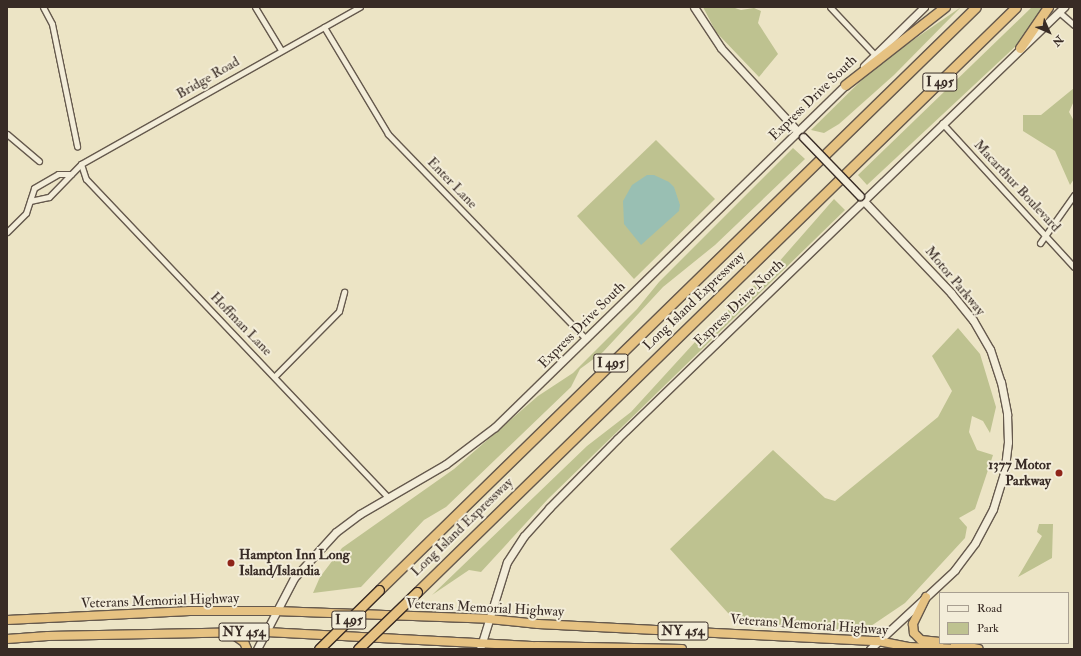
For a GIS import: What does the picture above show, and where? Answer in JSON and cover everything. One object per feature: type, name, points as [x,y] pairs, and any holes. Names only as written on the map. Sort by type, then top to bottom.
[{"type":"highway","points":[[845,85],[945,7]]},
{"type":"highway","name":"Long Island Expressway","points":[[319,649],[976,7]]},
{"type":"highway","name":"Long Island Expressway","points":[[358,649],[1016,7]]},
{"type":"highway","points":[[1020,48],[1048,7]]},
{"type":"highway","points":[[926,598],[913,624],[914,633],[921,640],[939,642]]},
{"type":"highway","name":"Veterans Memorial Highway","points":[[7,620],[190,611],[275,612],[489,619],[538,624],[878,641],[908,647],[961,649]]},
{"type":"highway","name":"NY 454","points":[[7,639],[48,636],[266,632],[481,645],[682,649]]},
{"type":"highway","points":[[231,633],[244,642],[246,649]]},
{"type":"highway","points":[[954,644],[978,649]]},
{"type":"main road","name":"Motor Parkway","points":[[694,7],[721,48],[800,134],[951,293],[973,320],[990,348],[1001,382],[1006,410],[1008,442],[1004,472],[993,509],[975,543],[955,570],[870,649]]},
{"type":"main road","name":"Express Drive South","points":[[257,649],[275,612],[306,562],[336,532],[388,497],[446,464],[495,427],[800,134],[845,85],[924,7]]},
{"type":"main road","name":"Express Drive North","points":[[481,645],[507,562],[524,536],[617,439],[862,198],[1061,9]]},
{"type":"street","points":[[42,7],[52,24],[77,146]]},
{"type":"street","points":[[254,7],[281,50]]},
{"type":"street","name":"Bridge Road","points":[[30,201],[48,197],[81,164],[281,50],[360,7]]},
{"type":"street","points":[[830,7],[875,55]]},
{"type":"street","points":[[1061,9],[1074,25]]},
{"type":"street","name":"Enter Lane","points":[[324,27],[388,134],[586,339]]},
{"type":"street","name":"Macarthur Boulevard","points":[[942,123],[1047,235],[1074,267]]},
{"type":"street","points":[[7,134],[39,161]]},
{"type":"street","name":"Hoffman Lane","points":[[81,164],[86,179],[388,497]]},
{"type":"street","points":[[7,232],[26,213],[34,188],[58,174],[71,174]]},
{"type":"street","points":[[1040,243],[1074,195]]},
{"type":"street","points":[[274,376],[339,311],[344,292]]},
{"type":"green space","points":[[703,7],[732,7],[741,10],[754,8],[761,11],[758,23],[778,54],[759,77],[716,32]]},
{"type":"green space","points":[[961,7],[894,75],[839,124],[824,133],[811,130],[877,65]]},
{"type":"green space","points":[[1032,7],[1043,7],[1018,44],[867,185],[858,175]]},
{"type":"green space","points":[[1074,88],[1074,101],[1069,112],[1074,121],[1074,179],[1070,185],[1055,151],[1023,131],[1023,115],[1041,115]]},
{"type":"green space","points":[[656,140],[715,199],[634,279],[577,216]]},
{"type":"green space","points":[[793,148],[805,159],[715,245],[663,287],[603,352],[580,369],[571,387],[446,507],[424,520],[361,587],[313,593],[320,577],[342,548],[454,469],[538,396],[573,373],[637,309],[659,282]]},
{"type":"green space","points":[[834,199],[845,210],[548,499],[481,572],[469,570],[432,595],[587,446],[631,412],[695,342],[777,264]]},
{"type":"green space","points":[[958,328],[980,354],[996,407],[990,433],[983,421],[972,416],[969,432],[977,450],[993,455],[975,509],[959,518],[967,527],[965,538],[905,603],[868,628],[819,631],[736,619],[728,613],[670,549],[773,450],[825,498],[835,501],[938,417],[952,391],[932,356]]},
{"type":"green space","points":[[1039,524],[1053,524],[1052,558],[1018,577],[1042,536],[1037,532]]},
{"type":"water","points":[[647,175],[654,175],[669,182],[674,187],[680,205],[679,211],[641,245],[624,224],[623,201],[632,185]]},
{"type":"place","name":"1377 Motor Parkway","points":[[1059,473]]},
{"type":"place","name":"Hampton Inn Long Island/Islandia","points":[[231,563]]}]
